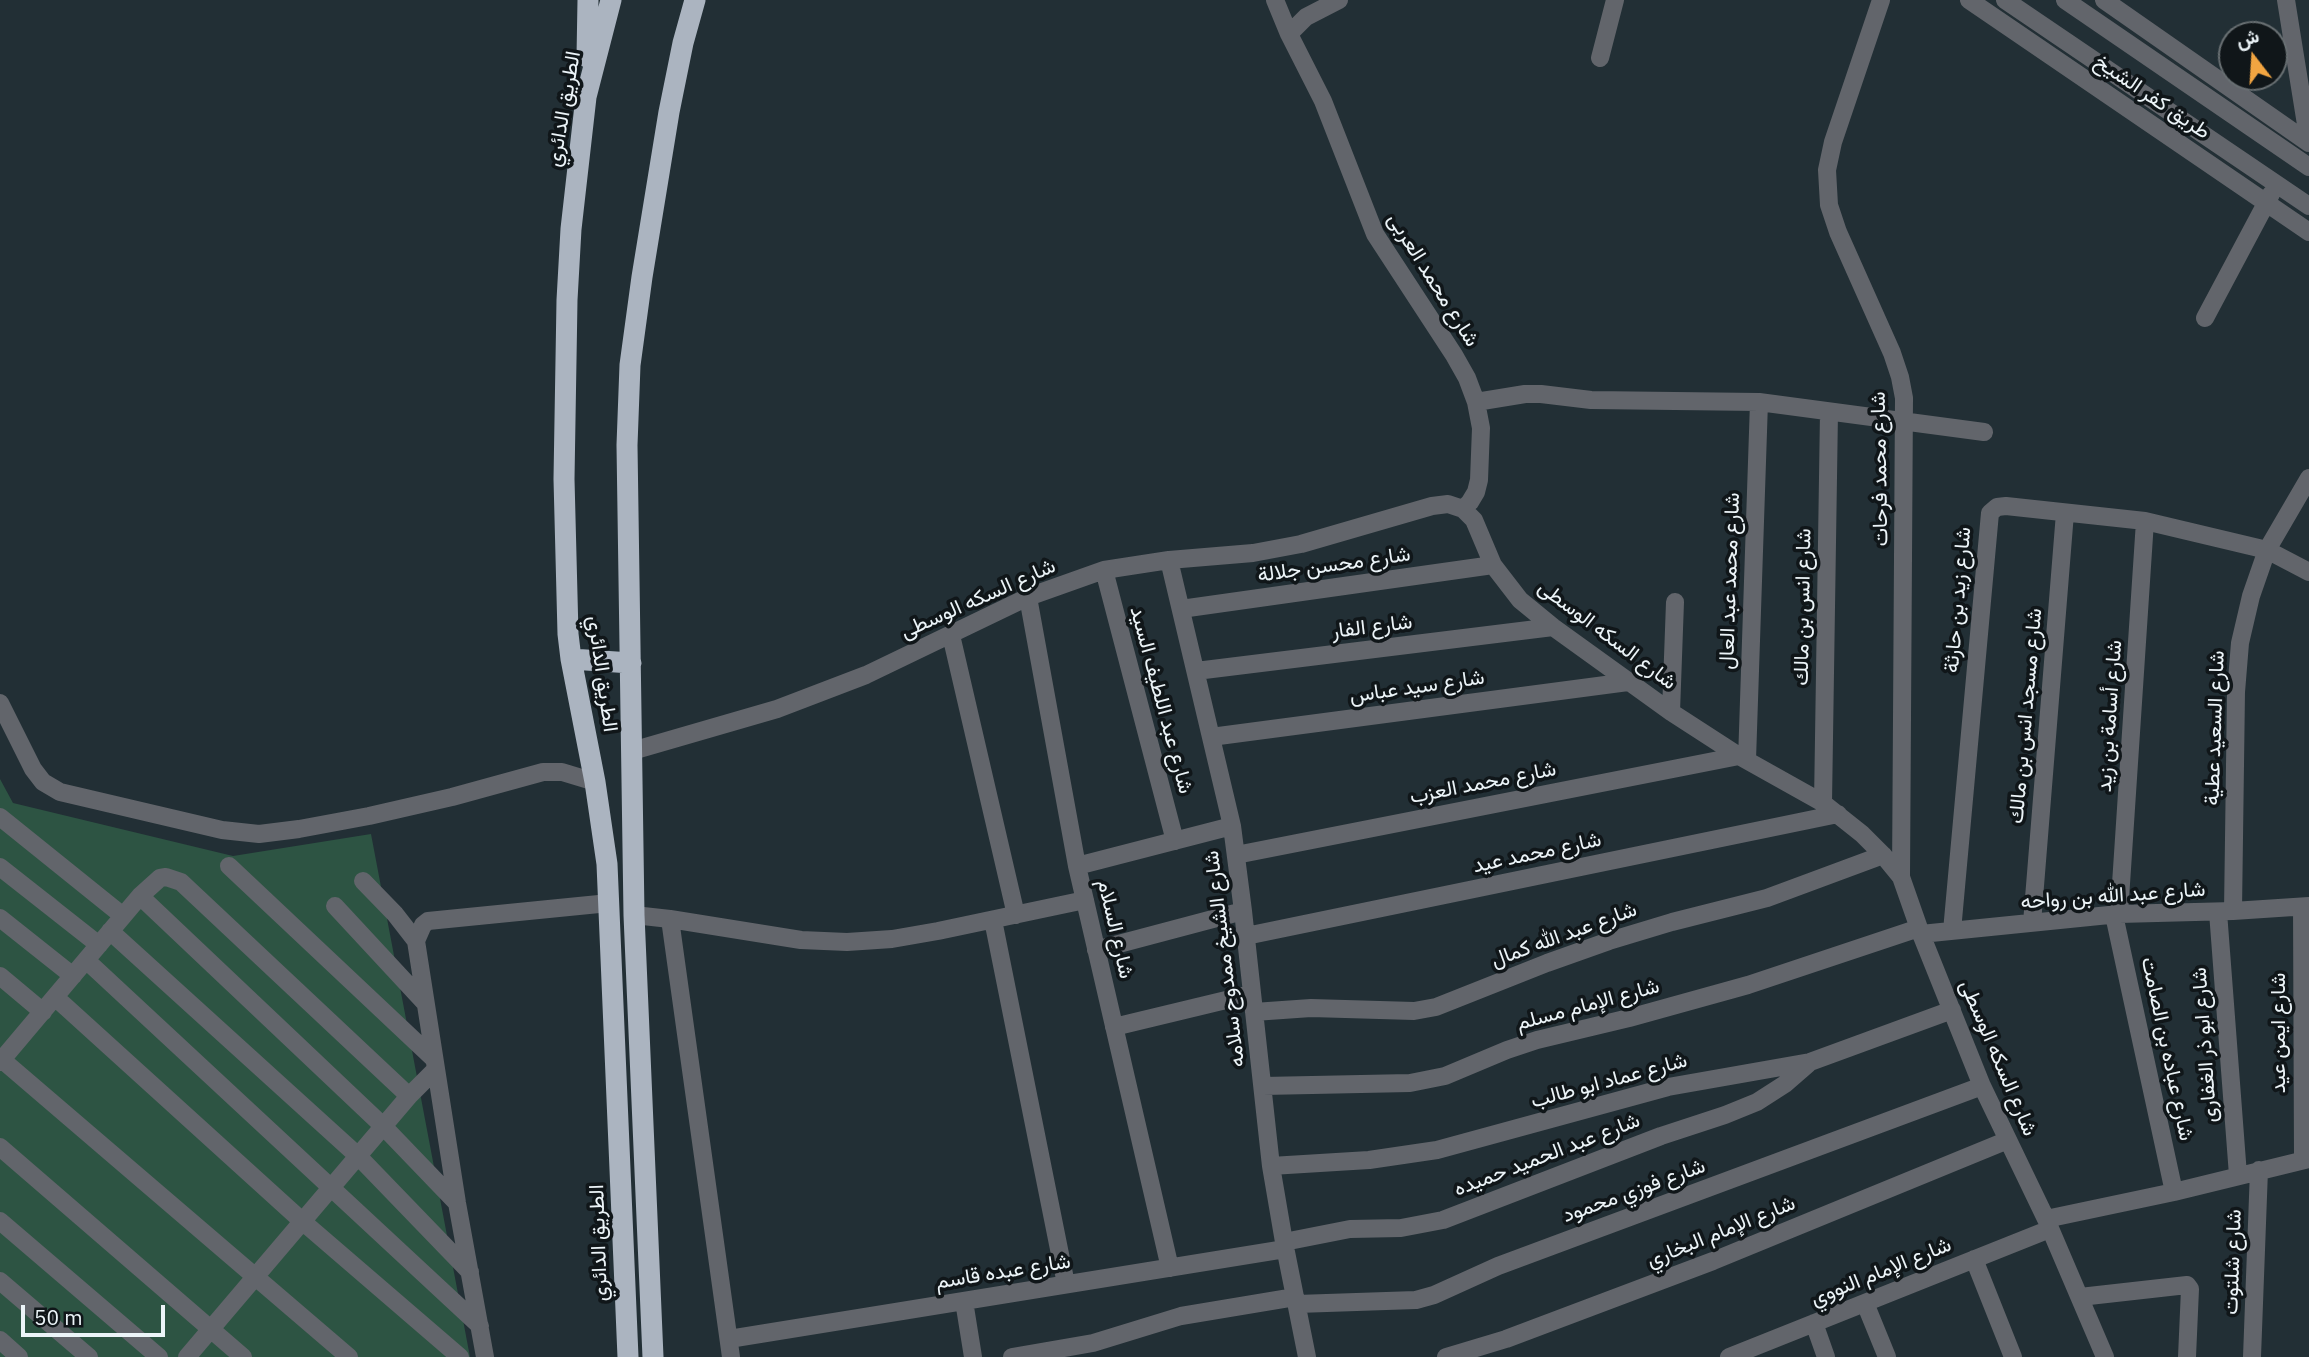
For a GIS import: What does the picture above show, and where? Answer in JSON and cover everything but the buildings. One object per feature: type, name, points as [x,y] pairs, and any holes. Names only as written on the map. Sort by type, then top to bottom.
[{"type":"highway","points":[[586,97],[588,0]]},
{"type":"highway","name":"الطريق الدائري","points":[[611,0],[586,97],[571,229],[567,300],[565,479],[568,634],[607,864],[628,1357]]},
{"type":"highway","name":"الطريق الدائري","points":[[653,1357],[634,915],[628,459],[630,365],[669,112],[695,0]]},
{"type":"highway","points":[[571,659],[631,663]]},
{"type":"highway","points":[[614,1023],[638,1021]]},
{"type":"street","name":"شارع محمد العربى","points":[[1275,0],[1323,101],[1375,234],[1454,355],[1476,402],[1481,428],[1479,480],[1476,492],[1462,509]]},
{"type":"street","points":[[1289,34],[1306,17],[1339,0]]},
{"type":"street","points":[[1600,58],[1615,0]]},
{"type":"street","name":"شارع محمد فرحات","points":[[1881,0],[1833,142],[1827,170],[1829,205],[1838,232],[1888,342],[1904,398],[1901,877]]},
{"type":"street","name":"طريق كفر الشيخ","points":[[1969,0],[2309,232]]},
{"type":"street","name":"طريق كفر الشيخ","points":[[2005,0],[2309,206]]},
{"type":"street","points":[[2065,0],[2309,167]]},
{"type":"street","points":[[2104,0],[2309,143]]},
{"type":"street","points":[[2286,0],[2301,51],[2309,143]]},
{"type":"street","points":[[2050,55],[2062,38]]},
{"type":"street","points":[[2182,145],[2193,128]]},
{"type":"street","points":[[2280,147],[2292,131]]},
{"type":"street","points":[[2205,318],[2277,185]]},
{"type":"street","points":[[1476,402],[1541,394],[1600,401],[1759,402],[1984,432]]},
{"type":"street","name":"شارع محمد عبد العال","points":[[1743,758],[1759,402]]},
{"type":"street","name":"شارع انس بن مالك","points":[[1829,412],[1831,809]]},
{"type":"street","name":"شارع السعيد عطية","points":[[2225,912],[2240,643],[2267,550],[2309,478]]},
{"type":"street","name":"شارع السكه الوسطى","points":[[632,751],[778,709],[866,675],[1028,597],[1104,570],[1169,560],[1278,549],[1432,506],[1448,504],[1462,509],[1474,520],[1493,565],[1520,600],[1671,712],[1831,809],[1883,855],[1901,877],[1982,1086],[2048,1224],[2105,1357]]},
{"type":"street","name":"شارع زيد بن حارثة","points":[[1952,931],[1990,513],[1997,507],[2006,506],[2146,521],[2267,550],[2309,572]]},
{"type":"street","name":"شارع مسجد انس بن مالك","points":[[2032,923],[2065,513]]},
{"type":"street","name":"شارع أسامة بن زيد","points":[[2117,915],[2146,521]]},
{"type":"street","name":"شارع الشيخ ممدوح سلامه","points":[[1169,560],[1232,826],[1271,1166],[1307,1357]]},
{"type":"street","name":"شارع محسن جلالة","points":[[1181,610],[1493,565]]},
{"type":"street","name":"شارع عبد اللطيف السيد","points":[[1104,570],[1175,841]]},
{"type":"street","name":"شارع السلام","points":[[1028,597],[1077,866],[1170,1268]]},
{"type":"street","points":[[1671,712],[1675,602]]},
{"type":"street","name":"شارع الفار","points":[[1196,671],[1553,627]]},
{"type":"street","points":[[950,635],[1016,915]]},
{"type":"street","name":"شارع سيد عباس","points":[[1211,737],[1628,682]]},
{"type":"street","points":[[0,702],[33,769],[43,782],[60,792],[222,830],[259,834],[299,830],[452,797],[543,772],[562,772],[595,782]]},
{"type":"street","name":"شارع محمد العزب","points":[[1236,855],[1743,758]]},
{"type":"street","name":"شارع محمد عيد","points":[[1246,936],[1831,809]]},
{"type":"street","points":[[0,817],[123,916]]},
{"type":"street","points":[[1077,866],[1232,826]]},
{"type":"street","name":"شارع عبد الله كمال","points":[[1114,1027],[1253,1003],[1311,1008],[1414,1010],[1436,1007],[1547,962],[1672,922],[1767,898],[1883,855]]},
{"type":"street","points":[[229,866],[435,1064]]},
{"type":"street","points":[[0,867],[104,938],[358,1156],[470,1272]]},
{"type":"street","points":[[349,1357],[1,1060],[140,896],[160,878],[173,878],[181,882],[409,1096]]},
{"type":"street","points":[[363,881],[396,914],[416,942],[457,1203],[485,1357]]},
{"type":"street","points":[[140,896],[383,1126],[457,1203]]},
{"type":"street","points":[[634,915],[801,940],[847,942],[892,939],[1085,900]]},
{"type":"street","points":[[416,942],[423,925],[428,921],[609,902]]},
{"type":"street","points":[[335,906],[425,1003]]},
{"type":"street","name":"شارع عبد الله بن رواحه","points":[[1920,931],[1952,931],[2117,915],[2225,912],[2305,906]]},
{"type":"street","name":"شارع ايمن عيد","points":[[2305,906],[2306,1159]]},
{"type":"street","points":[[1096,950],[1243,911]]},
{"type":"street","name":"شارع ابو ذر الغفارى","points":[[2225,912],[2238,1175]]},
{"type":"street","name":"شارع عباده بن الصامت","points":[[2117,915],[2174,1192]]},
{"type":"street","points":[[0,918],[73,976]]},
{"type":"street","points":[[670,919],[731,1357]]},
{"type":"street","points":[[993,920],[1066,1284]]},
{"type":"street","name":"شارع الإمام مسلم","points":[[1263,1086],[1410,1083],[1445,1076],[1537,1040],[1748,985],[1920,931]]},
{"type":"street","points":[[86,960],[480,1326]]},
{"type":"street","points":[[0,976],[43,1012]]},
{"type":"street","points":[[55,997],[302,1221],[460,1357]]},
{"type":"street","name":"شارع عماد ابو طالب","points":[[1271,1166],[1369,1160],[1437,1150],[1668,1087],[1811,1062],[1952,1010]]},
{"type":"street","name":"شارع عبد الحميد حميده","points":[[1284,1245],[1350,1229],[1401,1228],[1443,1220],[1756,1102],[1785,1084],[1811,1062]]},
{"type":"street","points":[[187,1357],[435,1064]]},
{"type":"street","name":"شارع فوزي محمود","points":[[1012,1357],[1093,1343],[1181,1316],[1296,1301],[1416,1300],[1434,1296],[1498,1266],[1982,1086]]},
{"type":"street","name":"شارع الإمام البخاري","points":[[1447,1357],[1506,1339],[1713,1261],[2008,1140]]},
{"type":"street","points":[[0,1147],[243,1357]]},
{"type":"street","name":"شارع الإمام النووي","points":[[1729,1357],[1765,1350],[1814,1323],[1974,1259],[2048,1224],[2306,1159]]},
{"type":"street","name":"شارع شلتوت","points":[[2252,1357],[2259,1170]]},
{"type":"street","points":[[0,1221],[159,1357]]},
{"type":"street","name":"شارع عبده قاسم","points":[[729,1339],[1170,1268],[1284,1245]]},
{"type":"street","points":[[1974,1259],[2013,1357]]},
{"type":"street","points":[[0,1281],[89,1357]]},
{"type":"street","points":[[2080,1297],[2187,1285],[2190,1289],[2188,1357]]},
{"type":"street","points":[[964,1301],[973,1357]]},
{"type":"street","points":[[1865,1303],[1887,1357]]},
{"type":"street","points":[[1814,1323],[1826,1357]]},
{"type":"street","points":[[0,1340],[19,1357]]},
{"type":"green space","points":[[0,779],[13,803],[233,856],[371,834],[470,1357],[0,1357]]}]
